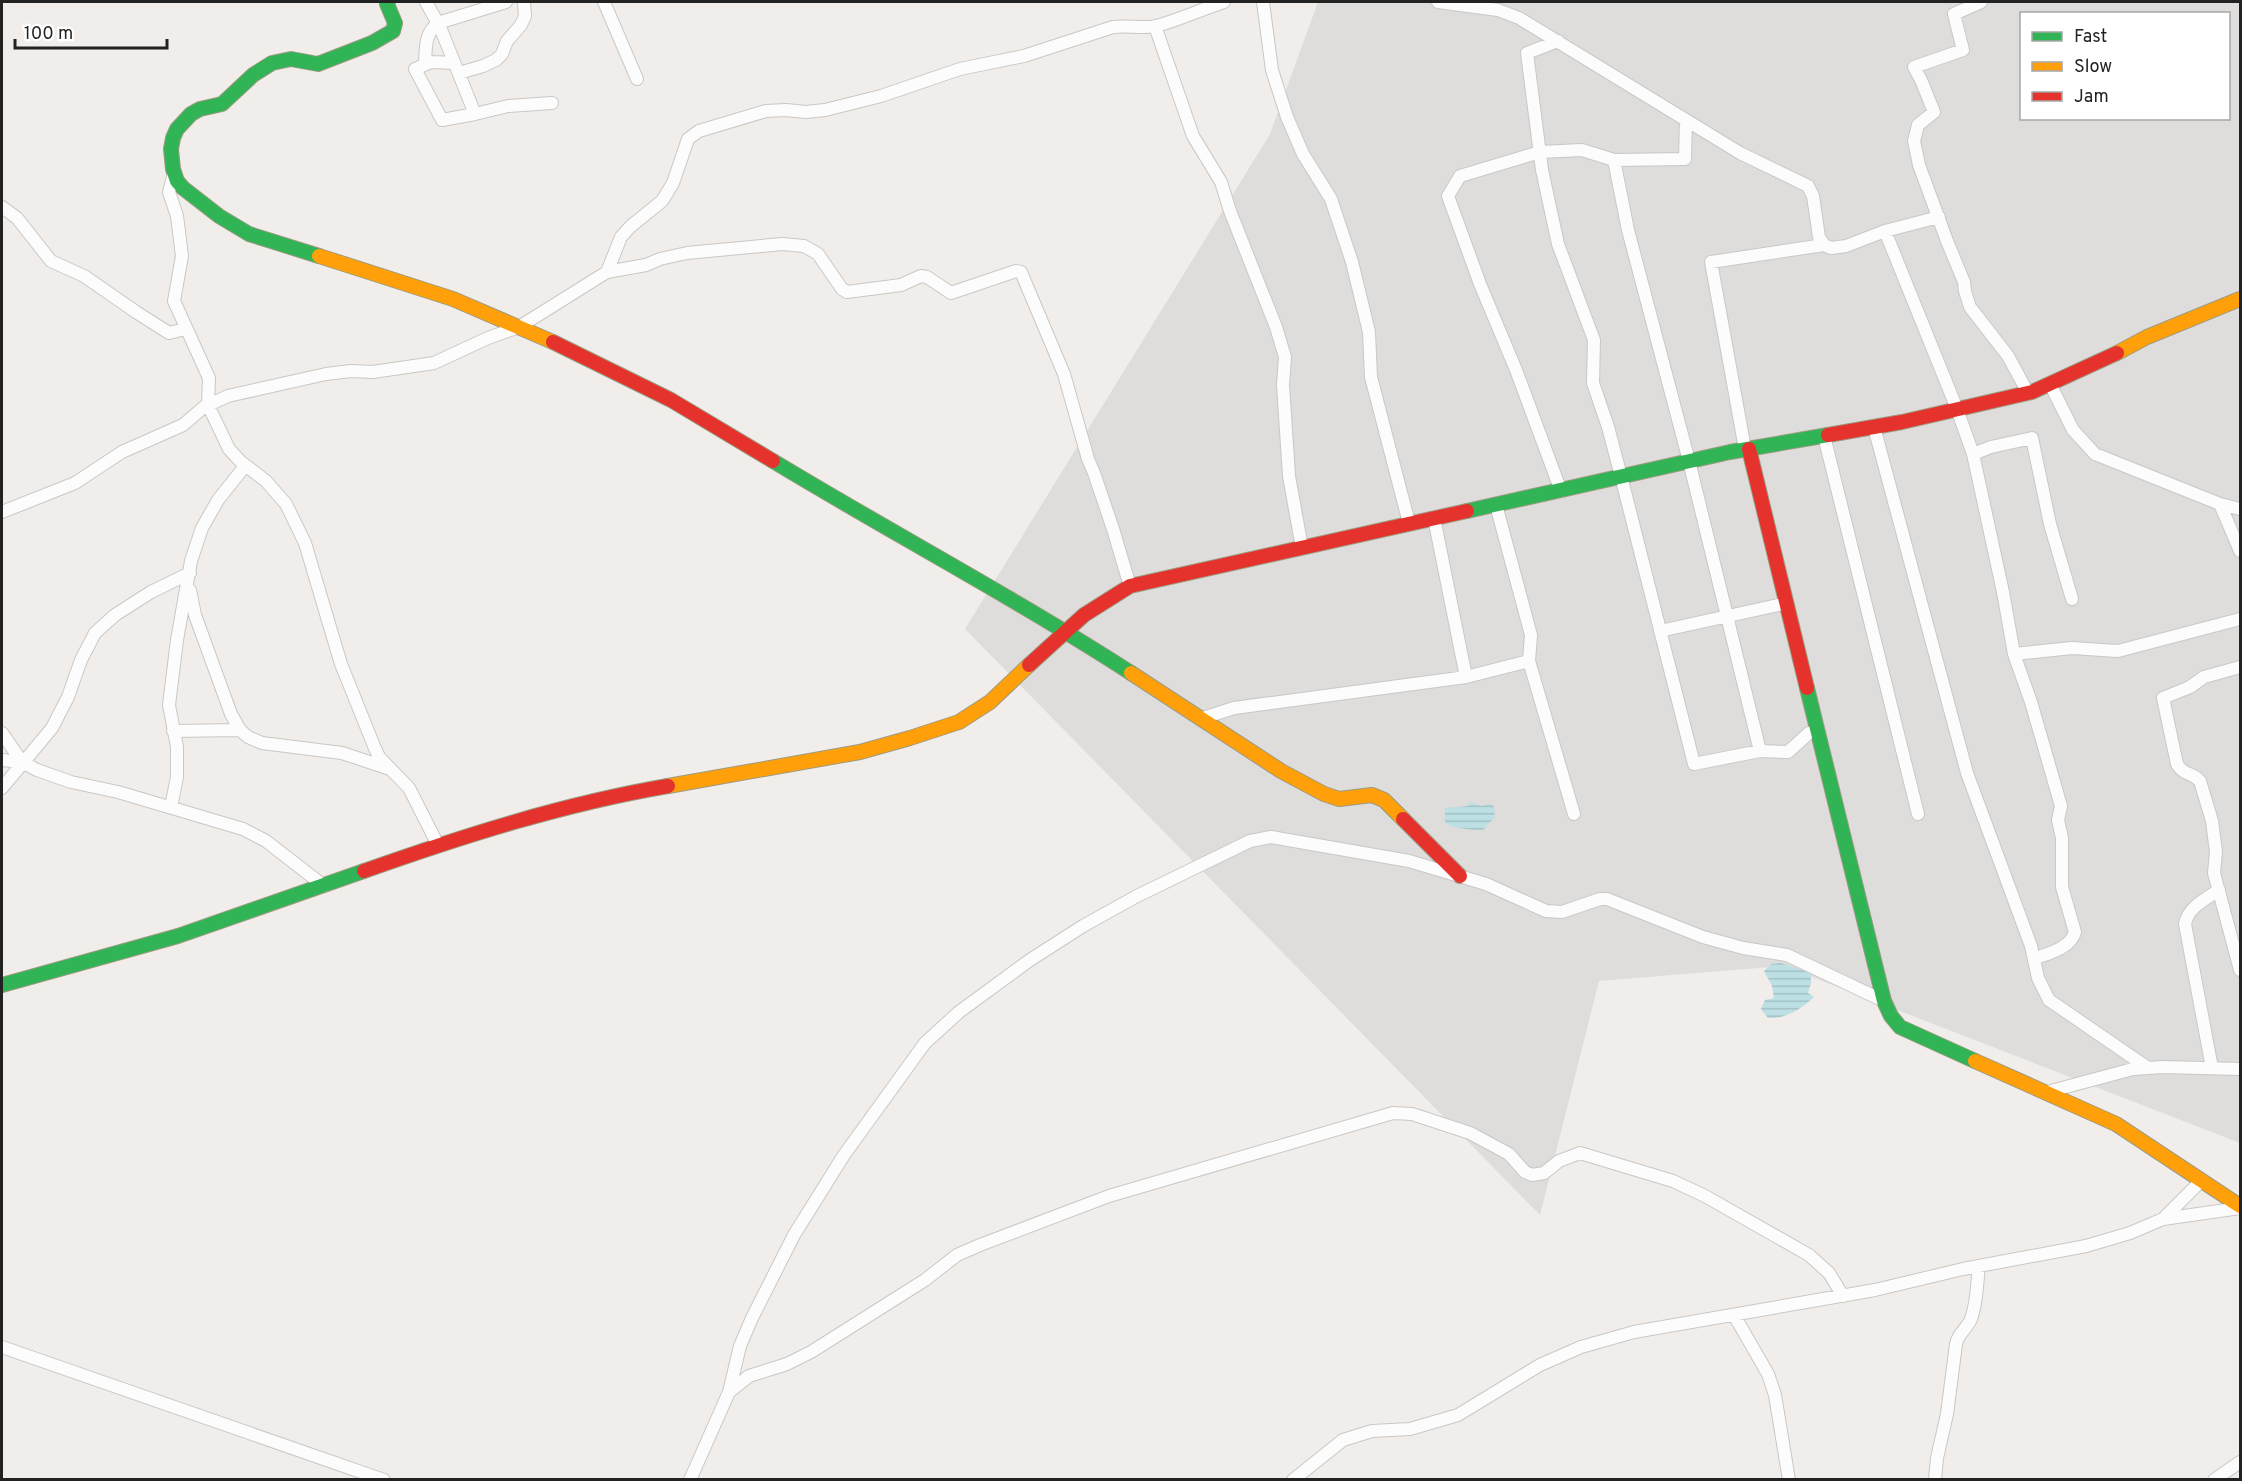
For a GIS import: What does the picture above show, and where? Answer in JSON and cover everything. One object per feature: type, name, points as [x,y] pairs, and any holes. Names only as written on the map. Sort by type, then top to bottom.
[{"type":"street","points":[[388,2],[395,23],[393,31],[372,43],[318,64],[311,65],[301,61],[283,59],[261,70],[236,88],[222,104],[211,105],[188,114],[177,125],[170,148],[174,172],[179,184],[227,223],[249,234],[453,299],[519,327],[671,400],[863,516],[1066,631],[1281,771],[1324,794],[1339,798],[1372,795],[1384,800],[1460,876]]},
{"type":"street","points":[[426,2],[438,23],[475,114]]},
{"type":"street","points":[[425,64],[426,40],[438,23],[506,2]]},
{"type":"street","points":[[524,2],[525,16],[521,25],[507,41],[502,54],[496,60],[457,68],[431,62],[415,69],[442,120],[508,106],[552,103]]},
{"type":"street","points":[[603,2],[637,79]]},
{"type":"street","points":[[608,272],[621,237],[662,201],[673,183],[688,139],[699,131],[766,111],[825,110],[870,99],[960,69],[1024,56],[1113,27],[1155,26],[1224,2]]},
{"type":"street","points":[[1263,2],[1272,70],[1282,101],[1303,154],[1331,199],[1352,262],[1369,332],[1371,377],[1409,523]]},
{"type":"street","points":[[1438,2],[1474,4],[1519,18],[1740,153],[1808,186],[1813,196],[1819,237],[1831,248],[1846,246],[1885,231],[1939,217]]},
{"type":"street","points":[[1981,2],[1954,14],[1963,50],[1914,67],[1922,80],[1934,112],[1918,124],[1914,141],[1919,165],[1964,282],[1970,306],[2008,356],[2028,393]]},
{"type":"street","points":[[1155,26],[1193,136],[1221,182],[1285,357],[1283,385],[1289,476],[1302,548]]},
{"type":"street","points":[[1558,41],[1527,52],[1540,152],[1558,244],[1594,340],[1593,383],[1621,476],[1694,764],[1760,751],[1788,752],[1809,733],[1818,730]]},
{"type":"street","points":[[1561,491],[1448,196],[1460,176],[1540,152],[1582,150],[1614,160],[1685,159],[1686,120]]},
{"type":"street","points":[[1614,160],[1628,230],[1689,461],[1760,751]]},
{"type":"street","points":[[174,172],[170,192],[177,216],[182,256],[174,301],[209,378],[208,405],[229,449],[245,466],[266,481],[286,504],[305,543],[341,664],[377,752],[409,788],[438,844]]},
{"type":"street","points":[[2,207],[17,218],[51,261],[84,276],[170,333],[185,329]]},
{"type":"street","points":[[1885,231],[1957,409],[1972,454],[2003,592],[2014,654],[2031,702],[2061,806],[2058,820],[2062,838],[2062,887],[2076,933],[2066,945],[2034,959]]},
{"type":"street","points":[[2,512],[75,483],[122,452],[183,424],[208,405],[228,396],[326,374],[351,371],[372,372],[434,363],[488,338],[519,327],[608,272],[646,265],[660,259],[687,253],[782,244],[804,246],[818,254],[842,289],[851,293],[901,285],[921,276],[927,277],[951,293],[1016,271],[1021,272],[1064,374],[1088,459],[1130,586]]},
{"type":"street","points":[[1824,244],[1711,262],[1747,449],[1884,1001],[1891,1016],[1900,1027],[2123,1128],[2241,1207]]},
{"type":"street","points":[[2,985],[37,973],[174,938],[438,844],[553,810],[603,798],[850,755],[960,722],[989,703],[1066,631],[1116,593],[1130,586],[1689,461],[1874,427],[2028,393],[2096,364],[2147,337],[2241,299]]},
{"type":"street","points":[[2050,384],[2073,430],[2095,454],[2220,504],[2241,509]]},
{"type":"street","points":[[1874,427],[1958,743],[2004,870],[2034,959],[2038,978],[2049,1000],[2148,1068]]},
{"type":"street","points":[[1824,436],[1918,814]]},
{"type":"street","points":[[1972,454],[1990,447],[2031,438],[2050,524],[2072,599]]},
{"type":"street","points":[[245,466],[218,500],[202,528],[191,561],[190,573],[190,595],[195,615],[231,714],[240,730],[248,737],[262,743],[342,753],[392,769]]},
{"type":"street","points":[[2220,504],[2241,551]]},
{"type":"street","points":[[1496,505],[1531,635],[1529,661],[1574,814]]},
{"type":"street","points":[[1434,518],[1466,677]]},
{"type":"street","points":[[171,807],[177,777],[177,747],[169,705],[177,640],[190,573]]},
{"type":"street","points":[[2,788],[52,728],[69,697],[81,660],[95,633],[115,615],[151,592],[190,573]]},
{"type":"street","points":[[1660,631],[1787,603]]},
{"type":"street","points":[[2014,654],[2072,648],[2118,651],[2241,619]]},
{"type":"street","points":[[1200,719],[1234,708],[1466,677],[1529,661]]},
{"type":"street","points":[[2241,667],[2204,677],[2190,687],[2163,698],[2177,764],[2182,772],[2197,777],[2200,781],[2212,821],[2216,852],[2213,862],[2214,873],[2241,970]]},
{"type":"street","points":[[173,731],[240,730]]},
{"type":"street","points":[[2,733],[22,762]]},
{"type":"street","points":[[2,760],[22,762],[71,782],[118,792],[243,829],[266,841],[324,886]]},
{"type":"street","points":[[690,1479],[729,1392],[740,1346],[794,1236],[844,1155],[925,1043],[959,1012],[1030,960],[1083,926],[1137,896],[1250,842],[1271,837],[1409,861],[1486,884],[1546,911],[1555,912],[1606,899],[1703,937],[1743,948],[1787,956],[1884,1001]]},
{"type":"street","points":[[2212,1068],[2185,924],[2186,918],[2194,907],[2219,890]]},
{"type":"street","points":[[2047,1092],[2133,1069],[2241,1069]]},
{"type":"street","points":[[729,1392],[749,1376],[787,1364],[811,1353],[925,1280],[957,1256],[980,1245],[1110,1196],[1393,1113],[1412,1114],[1470,1133],[1509,1154],[1525,1172],[1532,1175],[1544,1173],[1559,1161],[1580,1153],[1673,1181],[1705,1196],[1809,1255],[1829,1273],[1843,1296]]},
{"type":"street","points":[[2163,1219],[2202,1180]]},
{"type":"street","points":[[1293,1479],[1350,1437],[1372,1431],[1410,1429],[1458,1415],[1540,1365],[1581,1347],[1634,1332],[1843,1296],[1979,1266],[2086,1246],[2130,1233],[2163,1219],[2241,1207]]},
{"type":"street","points":[[1935,1479],[1937,1458],[1946,1422],[1956,1344],[1959,1334],[1970,1320],[1974,1307],[1979,1266]]},
{"type":"street","points":[[1734,1315],[1768,1374],[1775,1395],[1789,1479]]},
{"type":"street","points":[[2,1347],[384,1479]]},
{"type":"street","points":[[2214,1479],[2241,1462]]},
{"type":"shaded area","points":[[1318,2],[2240,2],[2240,1143],[1784,966],[1599,981],[1540,1215],[965,629],[1270,134]]},
{"type":"water","points":[[1470,802],[1482,806],[1489,804],[1494,806],[1495,817],[1483,830],[1464,829],[1445,823],[1445,808],[1468,806]]},
{"type":"water","points":[[1781,963],[1811,973],[1808,993],[1814,997],[1793,1012],[1781,1017],[1768,1018],[1761,1009],[1765,1000],[1774,998],[1772,986],[1764,971],[1771,964]]},
{"type":"traffic: fast","points":[[319,256],[249,234],[219,216],[183,188],[177,181],[173,169],[171,149],[173,138],[177,129],[191,114],[200,109],[222,104],[253,75],[272,63],[291,59],[318,64],[372,43],[393,31],[395,23],[388,2]]},
{"type":"traffic: fast","points":[[1467,511],[1730,452],[1828,435]]},
{"type":"traffic: fast","points":[[773,461],[1043,618],[1131,673]]},
{"type":"traffic: fast","points":[[1807,688],[1884,1001],[1891,1016],[1900,1027],[1975,1061]]},
{"type":"traffic: fast","points":[[2,985],[178,936],[364,871]]},
{"type":"traffic: slow","points":[[319,256],[453,299],[553,342]]},
{"type":"traffic: slow","points":[[2117,353],[2147,337],[2240,299]]},
{"type":"traffic: slow","points":[[668,786],[860,752],[959,722],[990,702],[1029,665]]},
{"type":"traffic: slow","points":[[1131,673],[1281,771],[1324,794],[1339,799],[1372,795],[1384,800],[1403,819]]},
{"type":"traffic: slow","points":[[1975,1061],[2116,1124],[2240,1206]]},
{"type":"traffic: jam","points":[[553,342],[671,400],[773,461]]},
{"type":"traffic: jam","points":[[1828,435],[1902,422],[2032,392],[2117,353]]},
{"type":"traffic: jam","points":[[1749,449],[1807,688]]},
{"type":"traffic: jam","points":[[1029,665],[1084,615],[1130,586],[1467,511]]},
{"type":"traffic: jam","points":[[364,871],[514,822],[590,802],[668,786]]},
{"type":"traffic: jam","points":[[1403,819],[1460,876]]}]
